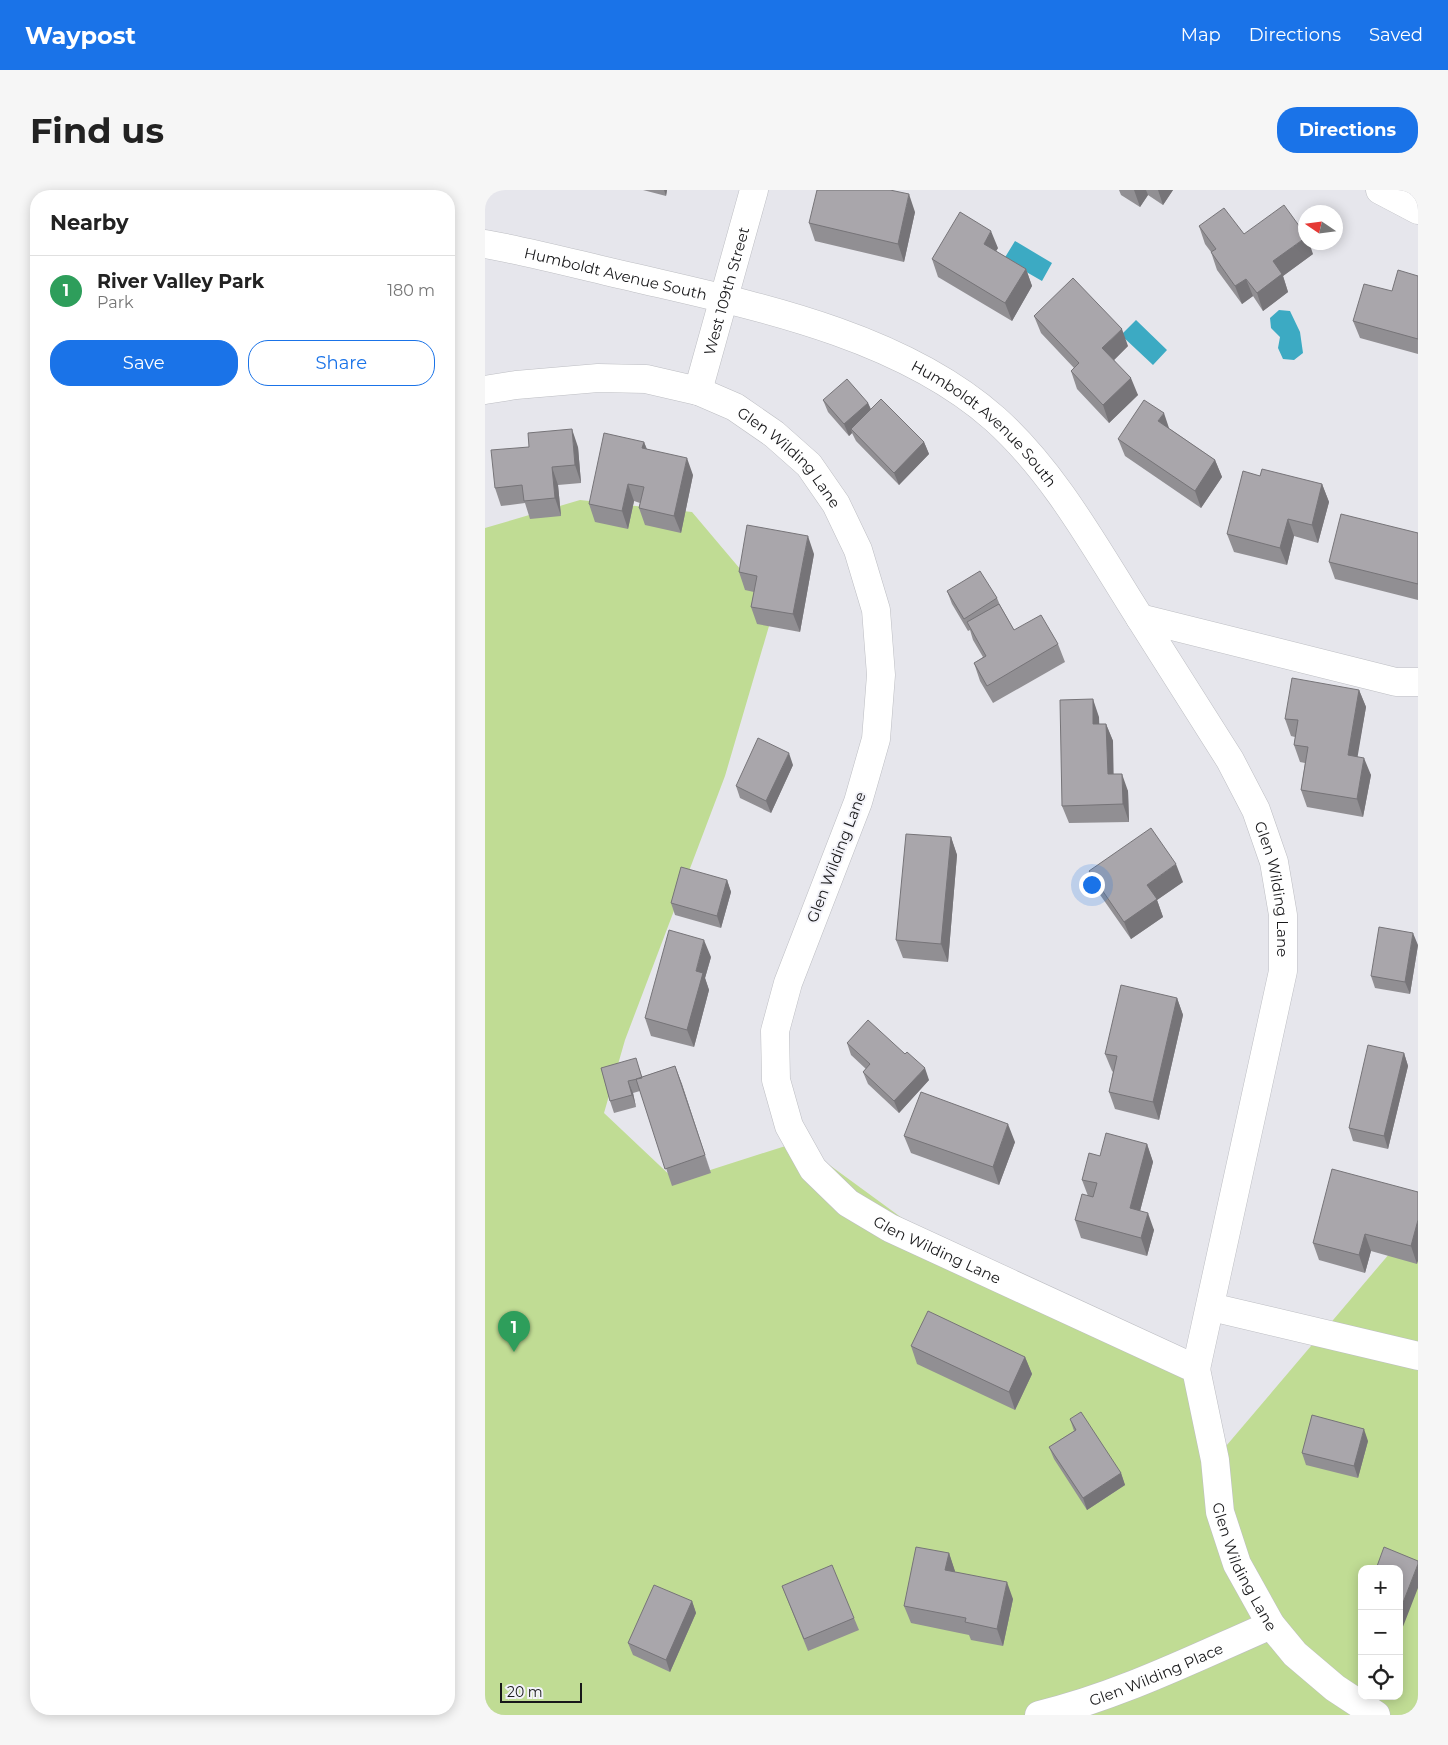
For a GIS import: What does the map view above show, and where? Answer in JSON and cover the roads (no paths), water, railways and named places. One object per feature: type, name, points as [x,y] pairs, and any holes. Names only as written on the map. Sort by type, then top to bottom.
[{"type":"street","name":"West 109th Street","points":[[698,391],[754,190]]},
{"type":"street","points":[[1380,190],[1418,210]]},
{"type":"street","name":"Humboldt Avenue South","points":[[485,244],[723,299],[838,332],[894,355],[946,383],[995,419],[1036,462],[1072,510],[1140,618]]},
{"type":"street","name":"Glen Wilding Lane","points":[[485,390],[516,385],[597,378],[645,379],[698,391],[735,408],[773,434],[809,465],[836,504],[858,550],[876,610],[881,675],[876,740],[858,802],[788,983],[775,1031],[776,1080],[789,1126],[813,1169],[847,1203],[890,1228],[1196,1370]]},
{"type":"street","points":[[1140,618],[1396,682],[1418,682]]},
{"type":"street","name":"Glen Wilding Lane","points":[[1140,618],[1230,760],[1256,810],[1274,862],[1283,915],[1283,971],[1196,1370],[1215,1460],[1220,1512],[1237,1564],[1271,1625],[1295,1654],[1335,1688],[1376,1715]]},
{"type":"street","points":[[1211,1307],[1418,1356]]},
{"type":"street","name":"Glen Wilding Place","points":[[1039,1715],[1068,1708],[1164,1672],[1271,1625]]},
{"type":"water","points":[[1015,241],[1052,263],[1042,281],[1004,259]]},
{"type":"water","points":[[1279,310],[1290,311],[1300,332],[1303,353],[1294,360],[1283,359],[1278,348],[1280,337],[1271,328],[1270,318]]},
{"type":"water","points":[[1136,320],[1167,350],[1153,365],[1121,335]]},
{"type":"place","name":"River Valley Park","points":[[514,1352]]}]
